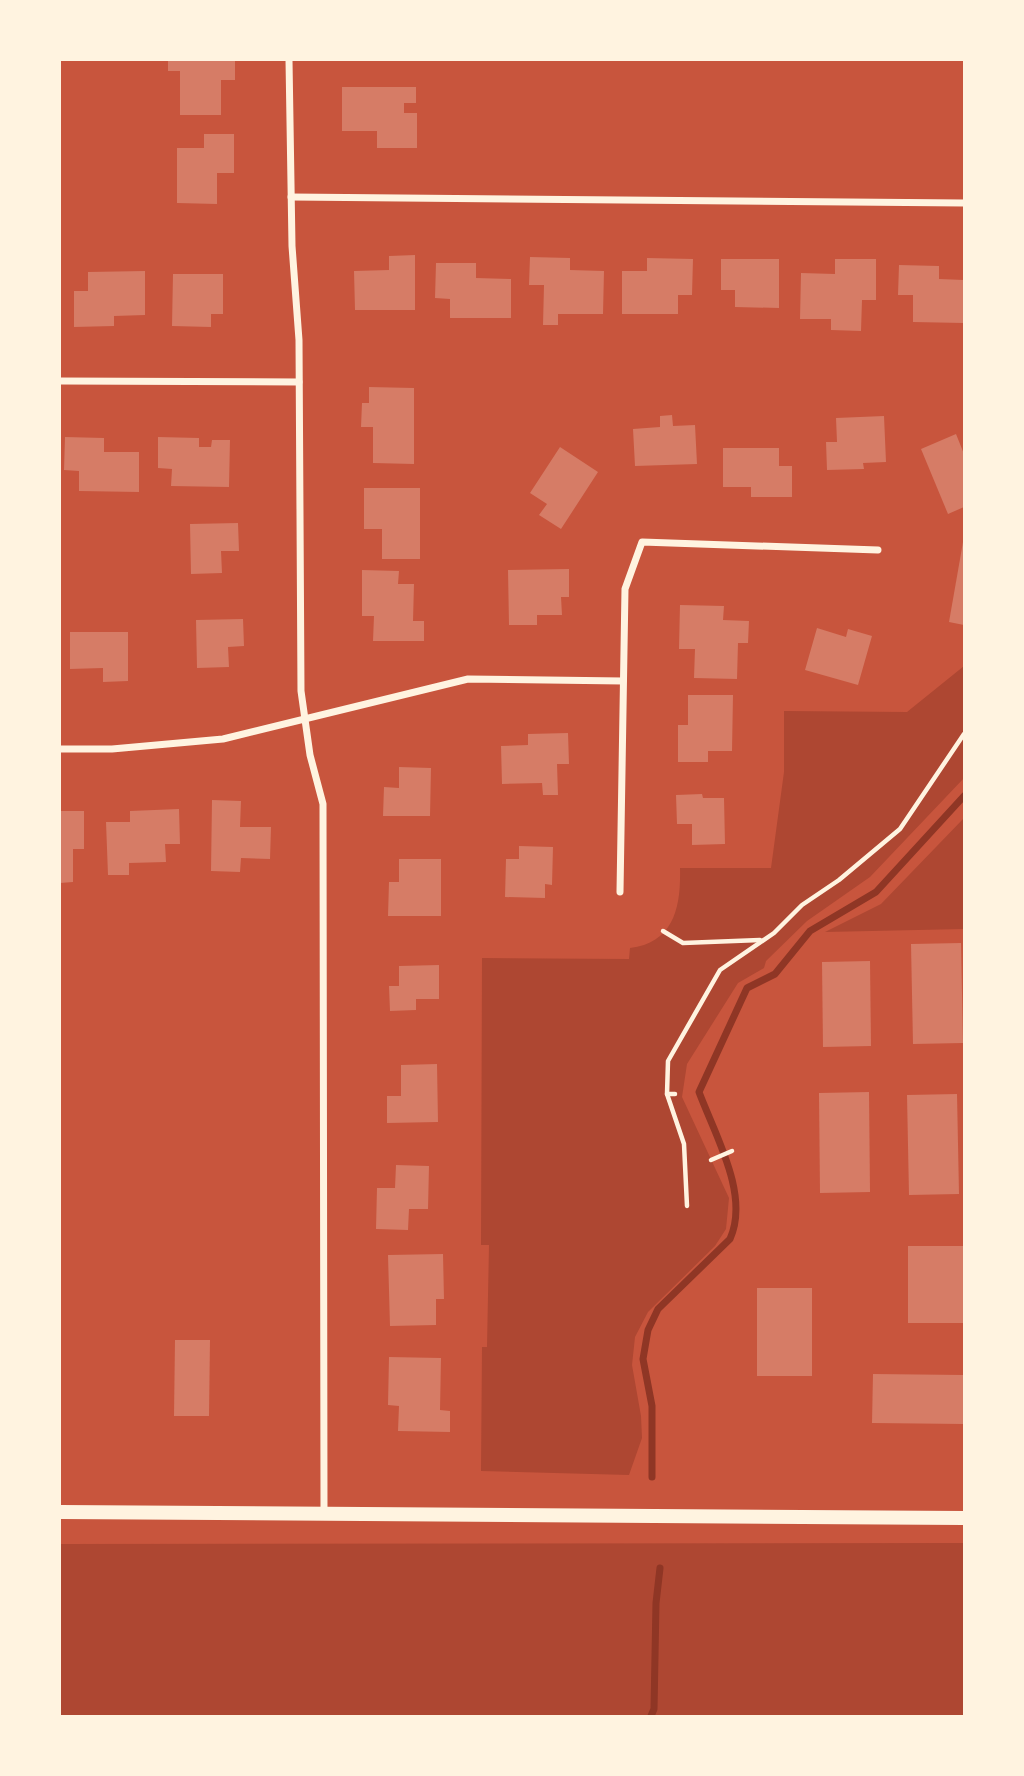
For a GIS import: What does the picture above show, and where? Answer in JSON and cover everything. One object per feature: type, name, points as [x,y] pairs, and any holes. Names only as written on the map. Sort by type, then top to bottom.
[{"type":"main road","points":[[60,1512],[964,1518]]},
{"type":"street","points":[[289,60],[291,197],[299,382],[301,691],[304,720],[323,804],[324,1513]]},
{"type":"street","points":[[291,197],[964,202]]},
{"type":"street","points":[[60,381],[299,382]]},
{"type":"street","points":[[620,892],[625,589],[642,542],[878,550]]},
{"type":"street","points":[[60,749],[112,749],[223,739],[468,679],[623,681]]},
{"type":"path","points":[[687,1206],[684,1144],[667,1094],[668,1062],[720,970],[760,940],[774,933],[802,905],[839,880],[900,829],[964,734]]},
{"type":"path","points":[[663,931],[683,943],[760,940]]},
{"type":"path","points":[[667,1094],[675,1094]]},
{"type":"path","points":[[711,1160],[732,1151]]},
{"type":"shaded area","points":[[964,666],[964,778],[870,877],[807,921],[766,961],[764,968],[738,983],[687,1064],[682,1097],[729,1198],[726,1229],[715,1246],[648,1312],[635,1337],[632,1365],[642,1438],[629,1475],[481,1471],[482,1347],[487,1347],[489,1245],[481,1245],[482,958],[629,959],[630,948],[657,939],[672,921],[679,896],[680,868],[771,868],[784,772],[784,711],[907,712]]},
{"type":"shaded area","points":[[964,818],[964,929],[825,932],[881,904]]},
{"type":"shaded area","points":[[964,1543],[964,1716],[60,1716],[60,1544]]},
{"type":"building","points":[[168,60],[235,60],[235,80],[221,80],[221,115],[180,115],[180,71],[168,71]]},
{"type":"building","points":[[342,87],[416,87],[416,103],[404,103],[404,113],[417,113],[417,148],[377,148],[377,131],[342,131]]},
{"type":"building","points":[[204,134],[234,134],[234,173],[217,173],[217,204],[177,203],[177,148],[204,148]]},
{"type":"building","points":[[415,255],[415,310],[355,310],[354,271],[389,270],[389,256]]},
{"type":"building","points":[[530,257],[570,258],[570,270],[604,271],[603,314],[558,314],[558,325],[543,325],[544,285],[529,285]]},
{"type":"building","points":[[647,258],[693,259],[692,295],[678,295],[678,314],[622,314],[622,271],[647,271]]},
{"type":"building","points":[[721,259],[779,259],[779,308],[735,307],[735,290],[721,290]]},
{"type":"building","points":[[835,259],[876,259],[876,300],[862,300],[861,331],[831,330],[831,319],[800,319],[801,273],[835,274]]},
{"type":"building","points":[[436,263],[476,263],[476,278],[511,279],[511,318],[450,318],[450,299],[435,298]]},
{"type":"building","points":[[899,265],[939,266],[939,279],[964,280],[964,323],[913,322],[913,295],[898,295]]},
{"type":"building","points":[[145,271],[145,315],[114,316],[114,326],[74,327],[74,291],[88,291],[88,272]]},
{"type":"building","points":[[173,274],[223,274],[223,314],[211,314],[211,327],[172,326]]},
{"type":"building","points":[[369,387],[414,388],[414,464],[373,463],[373,427],[361,427],[362,403],[369,403]]},
{"type":"building","points":[[672,415],[673,426],[695,425],[697,464],[635,466],[633,429],[660,427],[660,416]]},
{"type":"building","points":[[884,416],[886,462],[863,463],[864,469],[827,470],[826,442],[837,442],[836,418]]},
{"type":"building","points":[[956,434],[964,454],[964,507],[948,514],[921,449]]},
{"type":"building","points":[[65,437],[104,438],[104,452],[139,452],[139,492],[79,491],[79,471],[64,470]]},
{"type":"building","points":[[158,437],[199,438],[199,447],[211,447],[212,440],[230,440],[229,487],[171,486],[172,469],[158,468]]},
{"type":"building","points":[[560,447],[598,472],[561,529],[539,515],[547,504],[530,493]]},
{"type":"building","points":[[723,448],[779,448],[779,466],[792,466],[792,497],[751,497],[751,487],[723,487]]},
{"type":"building","points":[[364,488],[420,488],[420,559],[382,559],[382,529],[364,529]]},
{"type":"building","points":[[238,523],[239,551],[221,551],[222,573],[191,574],[190,524]]},
{"type":"building","points":[[964,542],[964,625],[949,622]]},
{"type":"building","points":[[569,569],[569,597],[561,597],[562,615],[537,615],[537,625],[509,625],[508,570]]},
{"type":"building","points":[[362,570],[399,571],[398,584],[414,584],[413,621],[424,621],[424,641],[373,641],[374,616],[362,616]]},
{"type":"building","points":[[680,605],[724,606],[723,620],[749,621],[748,643],[738,643],[737,679],[694,678],[695,649],[679,649]]},
{"type":"building","points":[[243,619],[244,646],[228,647],[229,667],[197,668],[196,620]]},
{"type":"building","points":[[817,628],[846,637],[848,629],[872,636],[858,685],[805,670]]},
{"type":"building","points":[[70,632],[128,632],[128,681],[103,682],[103,668],[70,669]]},
{"type":"building","points":[[688,695],[733,695],[732,751],[708,751],[708,762],[678,762],[678,725],[688,725]]},
{"type":"building","points":[[568,733],[569,764],[557,764],[558,795],[543,795],[542,783],[502,784],[501,746],[528,745],[528,734]]},
{"type":"building","points":[[399,767],[431,768],[430,816],[383,816],[384,787],[399,788]]},
{"type":"building","points":[[702,794],[703,798],[724,798],[725,844],[692,845],[692,824],[677,824],[676,795]]},
{"type":"building","points":[[212,800],[241,801],[240,827],[271,827],[270,859],[241,858],[240,872],[211,871]]},
{"type":"building","points":[[179,809],[180,844],[165,844],[166,862],[129,863],[129,875],[108,875],[106,822],[130,822],[130,811]]},
{"type":"building","points":[[60,811],[84,811],[84,849],[73,849],[73,882],[60,883]]},
{"type":"building","points":[[519,846],[553,847],[552,885],[545,884],[545,898],[505,897],[506,859],[519,859]]},
{"type":"building","points":[[399,859],[441,859],[441,916],[388,916],[389,882],[399,882]]},
{"type":"building","points":[[961,943],[963,1043],[913,1044],[911,944]]},
{"type":"building","points":[[870,961],[871,1046],[823,1047],[822,962]]},
{"type":"building","points":[[439,965],[439,999],[416,999],[416,1010],[390,1011],[389,986],[399,986],[399,966]]},
{"type":"building","points":[[437,1064],[438,1122],[387,1123],[387,1096],[401,1096],[401,1065]]},
{"type":"building","points":[[869,1092],[870,1192],[820,1193],[819,1093]]},
{"type":"building","points":[[957,1094],[959,1194],[909,1195],[907,1095]]},
{"type":"building","points":[[396,1165],[429,1166],[428,1209],[409,1209],[408,1230],[376,1229],[377,1188],[395,1188]]},
{"type":"building","points":[[908,1246],[964,1246],[964,1323],[908,1323]]},
{"type":"building","points":[[443,1254],[444,1299],[436,1299],[436,1325],[390,1326],[388,1255]]},
{"type":"building","points":[[757,1288],[812,1288],[812,1376],[757,1376]]},
{"type":"building","points":[[175,1340],[210,1340],[209,1416],[174,1416]]},
{"type":"building","points":[[389,1357],[441,1358],[440,1410],[450,1411],[450,1432],[398,1431],[399,1406],[388,1405]]},
{"type":"building","points":[[873,1374],[964,1375],[964,1424],[872,1423]]},
{"type":"waterway","points":[[652,1477],[652,1406],[643,1359],[648,1330],[658,1309],[730,1239],[735,1222],[736,1204],[728,1165],[699,1092],[747,988],[775,974],[810,931],[876,892],[964,796]]},
{"type":"waterway","points":[[651,1716],[654,1709],[656,1603],[660,1568]]}]
